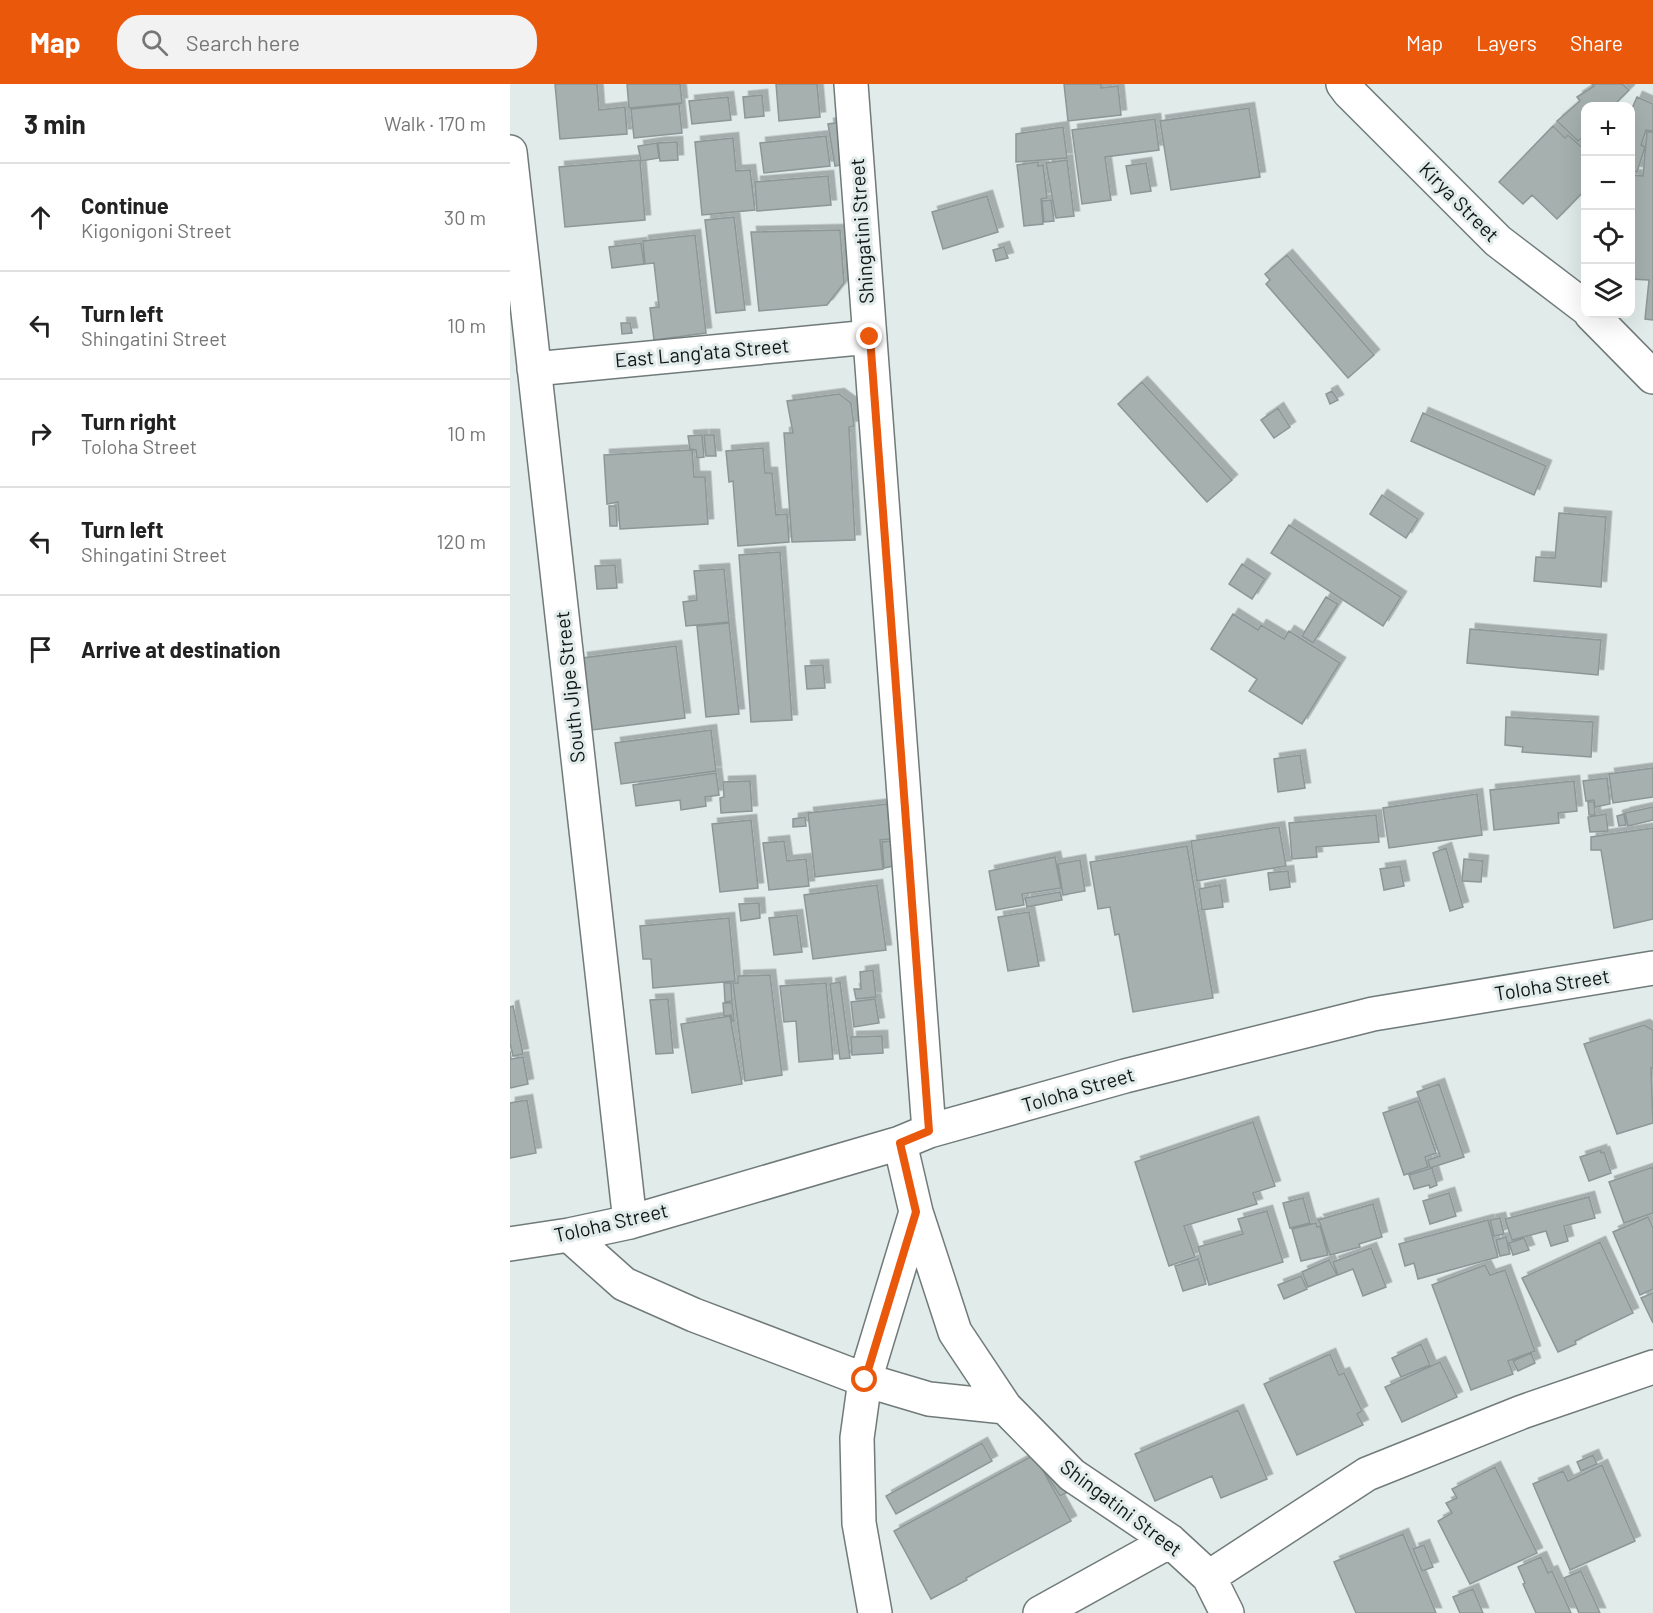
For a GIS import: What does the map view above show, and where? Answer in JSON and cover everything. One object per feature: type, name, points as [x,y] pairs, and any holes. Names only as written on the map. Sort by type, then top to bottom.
[{"type":"street","name":"Shingatini Street","points":[[851,84],[870,337],[915,1137],[916,1212],[955,1332],[1005,1407],[1072,1475],[1170,1541],[1209,1576],[1227,1613]]},
{"type":"street","name":"Kirya Street","points":[[1343,84],[1357,101],[1498,242],[1581,304]]},
{"type":"street","name":"South Jipe Street","points":[[510,152],[630,1222]]},
{"type":"street","points":[[1595,318],[1653,378]]},
{"type":"street","name":"East Lang'ata Street","points":[[534,369],[870,337]]},
{"type":"street","name":"Toloha Street","points":[[510,1244],[630,1222],[1125,1076],[1372,1014],[1653,968]]},
{"type":"street","points":[[875,1613],[859,1524],[857,1438],[865,1380],[916,1212]]},
{"type":"street","points":[[569,1235],[624,1284],[694,1315],[865,1380],[929,1399],[1005,1407]]},
{"type":"street","points":[[1209,1576],[1367,1474],[1522,1412],[1653,1367]]},
{"type":"street","points":[[1040,1613],[1170,1541]]},
{"type":"building","points":[[555,84],[597,84],[599,110],[625,107],[627,134],[560,139]]},
{"type":"building","points":[[627,84],[680,84],[682,103],[629,108]]},
{"type":"building","points":[[776,84],[817,84],[820,117],[779,121]]},
{"type":"building","points":[[1064,84],[1101,84],[1101,88],[1118,86],[1121,115],[1068,121]]},
{"type":"building","points":[[1592,84],[1622,84],[1629,90],[1617,102],[1581,102],[1581,138],[1578,141],[1557,121],[1580,101],[1577,97],[1594,86]]},
{"type":"building","points":[[762,95],[764,116],[745,118],[743,97]]},
{"type":"building","points":[[728,97],[731,120],[692,124],[689,101]]},
{"type":"building","points":[[1637,97],[1653,104],[1653,131],[1646,130],[1641,145],[1645,147],[1637,172],[1635,172],[1635,102]]},
{"type":"building","points":[[679,104],[682,133],[634,138],[631,109]]},
{"type":"building","points":[[1249,108],[1260,177],[1171,190],[1160,121]]},
{"type":"building","points":[[1155,119],[1159,150],[1105,157],[1111,200],[1082,204],[1072,130]]},
{"type":"building","points":[[848,121],[856,162],[835,166],[828,124]]},
{"type":"building","points":[[1553,126],[1565,138],[1568,135],[1581,147],[1581,194],[1557,219],[1532,195],[1523,204],[1499,182]]},
{"type":"building","points":[[1063,127],[1067,158],[1016,162],[1016,134]]},
{"type":"building","points":[[1647,132],[1653,132],[1653,320],[1645,319],[1649,280],[1635,279],[1635,175],[1643,176]]},
{"type":"building","points":[[826,136],[830,166],[764,173],[760,143]]},
{"type":"building","points":[[733,138],[736,171],[750,170],[755,210],[702,215],[695,142]]},
{"type":"building","points":[[677,142],[678,160],[660,161],[658,143]]},
{"type":"building","points":[[657,143],[659,158],[641,161],[638,146]]},
{"type":"building","points":[[640,160],[645,220],[565,227],[559,167]]},
{"type":"building","points":[[1067,160],[1074,216],[1056,218],[1046,163]]},
{"type":"building","points":[[1038,162],[1038,166],[1043,165],[1047,198],[1041,199],[1043,224],[1024,226],[1017,165]]},
{"type":"building","points":[[1146,163],[1151,191],[1131,194],[1126,166]]},
{"type":"building","points":[[828,176],[831,205],[757,211],[755,182]]},
{"type":"building","points":[[987,196],[998,232],[943,249],[932,212]]},
{"type":"building","points":[[1051,200],[1054,221],[1044,222],[1042,201]]},
{"type":"building","points":[[734,217],[745,310],[716,313],[705,220]]},
{"type":"building","points":[[840,230],[844,283],[827,305],[759,311],[751,232]]},
{"type":"building","points":[[695,235],[706,333],[654,340],[650,308],[659,307],[654,263],[645,264],[643,241]]},
{"type":"building","points":[[641,243],[644,264],[612,268],[609,247]]},
{"type":"building","points":[[1004,247],[1008,258],[996,261],[993,250]]},
{"type":"building","points":[[1287,255],[1374,355],[1348,378],[1266,284],[1270,280],[1265,274]]},
{"type":"building","points":[[621,323],[630,323],[632,333],[622,334]]},
{"type":"building","points":[[1142,382],[1232,480],[1207,502],[1118,404]]},
{"type":"building","points":[[1332,391],[1338,400],[1330,404],[1326,394]]},
{"type":"building","points":[[839,394],[851,403],[854,426],[849,427],[855,540],[792,542],[784,433],[793,433],[787,401]]},
{"type":"building","points":[[1278,408],[1290,427],[1274,438],[1261,420]]},
{"type":"building","points":[[1423,413],[1546,466],[1534,495],[1411,441]]},
{"type":"building","points":[[702,435],[704,457],[697,458],[696,450],[690,449],[688,436]]},
{"type":"building","points":[[704,435],[714,435],[716,456],[706,456]]},
{"type":"building","points":[[763,448],[765,473],[772,473],[776,515],[787,514],[789,542],[738,546],[733,481],[729,482],[726,451]]},
{"type":"building","points":[[692,450],[694,477],[705,477],[708,524],[620,529],[618,502],[607,504],[604,455]]},
{"type":"building","points":[[1382,495],[1418,519],[1406,538],[1370,514]]},
{"type":"building","points":[[609,506],[616,506],[617,526],[610,526]]},
{"type":"building","points":[[1559,513],[1606,517],[1601,587],[1534,581],[1536,557],[1555,558]]},
{"type":"building","points":[[1289,525],[1401,597],[1383,626],[1271,553]]},
{"type":"building","points":[[780,552],[792,720],[751,722],[739,555]]},
{"type":"building","points":[[1242,564],[1265,579],[1252,599],[1229,584]]},
{"type":"building","points":[[615,565],[617,588],[597,589],[595,566]]},
{"type":"building","points":[[724,569],[729,622],[686,626],[683,602],[697,600],[694,571]]},
{"type":"building","points":[[1326,597],[1338,604],[1313,643],[1302,636]]},
{"type":"building","points":[[1233,614],[1258,630],[1261,625],[1284,639],[1289,631],[1340,663],[1302,724],[1249,691],[1257,679],[1211,649]]},
{"type":"building","points":[[729,623],[739,714],[706,717],[697,626]]},
{"type":"building","points":[[1470,629],[1601,640],[1598,675],[1467,663]]},
{"type":"building","points":[[676,646],[685,718],[592,730],[582,658]]},
{"type":"building","points":[[823,665],[825,688],[807,689],[805,666]]},
{"type":"building","points":[[1506,717],[1593,722],[1591,757],[1522,752],[1523,747],[1505,745]]},
{"type":"building","points":[[711,730],[716,771],[621,784],[615,743]]},
{"type":"building","points":[[1300,755],[1305,788],[1278,792],[1274,759]]},
{"type":"building","points":[[1653,768],[1653,797],[1613,803],[1609,774]]},
{"type":"building","points":[[716,773],[719,795],[705,797],[706,806],[681,810],[680,800],[636,806],[633,785]]},
{"type":"building","points":[[1607,778],[1610,804],[1595,807],[1594,800],[1586,801],[1583,781]]},
{"type":"building","points":[[750,781],[752,811],[721,813],[720,798],[724,797],[723,782]]},
{"type":"building","points":[[1574,781],[1577,811],[1558,813],[1559,823],[1494,830],[1490,790]]},
{"type":"building","points":[[1477,794],[1482,835],[1389,848],[1383,808]]},
{"type":"building","points":[[1588,802],[1594,802],[1595,815],[1589,815]]},
{"type":"building","points":[[887,804],[891,839],[880,840],[883,869],[815,877],[808,813]]},
{"type":"building","points":[[1653,807],[1653,820],[1628,826],[1625,813]]},
{"type":"building","points":[[1606,814],[1608,831],[1590,832],[1588,817]]},
{"type":"building","points":[[1624,814],[1626,825],[1619,826],[1617,816]]},
{"type":"building","points":[[1376,815],[1379,842],[1316,847],[1317,857],[1292,859],[1289,823]]},
{"type":"building","points":[[805,817],[806,826],[793,827],[793,819]]},
{"type":"building","points":[[751,820],[758,888],[720,892],[712,824]]},
{"type":"building","points":[[1279,827],[1286,866],[1197,881],[1191,841]]},
{"type":"building","points":[[1653,828],[1653,919],[1614,928],[1601,850],[1591,850],[1591,837]]},
{"type":"building","points":[[784,841],[787,861],[806,859],[809,886],[769,890],[763,843]]},
{"type":"building","points":[[891,841],[894,866],[884,868],[882,842]]},
{"type":"building","points":[[1187,846],[1213,998],[1133,1012],[1119,934],[1115,935],[1110,907],[1098,909],[1090,862]]},
{"type":"building","points":[[1446,848],[1463,907],[1450,911],[1433,853]]},
{"type":"building","points":[[1055,857],[1061,888],[1022,894],[1024,905],[996,910],[989,871]]},
{"type":"building","points":[[1464,859],[1483,861],[1481,882],[1462,881]]},
{"type":"building","points":[[1080,860],[1085,891],[1063,895],[1058,864]]},
{"type":"building","points":[[1400,866],[1404,886],[1384,890],[1380,869]]},
{"type":"building","points":[[1288,871],[1290,887],[1270,890],[1268,873]]},
{"type":"building","points":[[877,885],[886,950],[813,959],[804,895]]},
{"type":"building","points":[[1220,885],[1223,907],[1202,910],[1199,889]]},
{"type":"building","points":[[1060,892],[1062,900],[1027,907],[1025,898]]},
{"type":"building","points":[[759,903],[760,918],[741,921],[739,904]]},
{"type":"building","points":[[1029,912],[1039,966],[1008,971],[998,917]]},
{"type":"building","points":[[797,915],[802,952],[774,955],[769,918]]},
{"type":"building","points":[[729,918],[735,981],[653,988],[651,959],[643,959],[640,926]]},
{"type":"building","points":[[873,970],[876,997],[856,999],[854,989],[861,989],[860,972]]},
{"type":"building","points":[[770,975],[782,1075],[745,1081],[733,983],[738,983],[738,976]]},
{"type":"building","points":[[840,982],[850,1058],[840,1059],[830,984]]},
{"type":"building","points":[[724,983],[731,983],[732,1001],[725,1002]]},
{"type":"building","points":[[826,983],[833,1059],[799,1062],[796,1021],[784,1022],[780,986]]},
{"type":"building","points":[[668,999],[673,1053],[656,1054],[650,1000]]},
{"type":"building","points":[[875,999],[879,1023],[854,1027],[851,1002]]},
{"type":"building","points":[[723,1003],[732,1003],[734,1021],[731,1015],[724,1016]]},
{"type":"building","points":[[513,1006],[523,1054],[513,1056],[510,1043],[510,1007]]},
{"type":"building","points":[[730,1016],[742,1084],[692,1093],[681,1024]]},
{"type":"building","points":[[1644,1025],[1653,1030],[1653,1068],[1651,1068],[1653,1123],[1617,1134],[1584,1044]]},
{"type":"building","points":[[882,1036],[883,1053],[852,1055],[851,1037]]},
{"type":"building","points":[[510,1051],[511,1059],[523,1057],[528,1084],[510,1088]]},
{"type":"building","points":[[1439,1084],[1464,1157],[1430,1168],[1428,1160],[1440,1156],[1417,1092]]},
{"type":"building","points":[[527,1100],[536,1153],[510,1158],[510,1103]]},
{"type":"building","points":[[1418,1101],[1436,1153],[1425,1157],[1428,1167],[1404,1175],[1383,1113]]},
{"type":"building","points":[[1253,1122],[1275,1186],[1253,1193],[1257,1204],[1184,1226],[1195,1257],[1169,1266],[1135,1162]]},
{"type":"building","points":[[1601,1150],[1601,1153],[1604,1152],[1611,1173],[1589,1181],[1580,1157]]},
{"type":"building","points":[[1653,1167],[1653,1213],[1624,1223],[1609,1182]]},
{"type":"building","points":[[1432,1168],[1437,1185],[1414,1189],[1409,1175]]},
{"type":"building","points":[[1449,1193],[1456,1216],[1430,1224],[1423,1201]]},
{"type":"building","points":[[1589,1197],[1595,1218],[1564,1226],[1568,1241],[1551,1246],[1546,1231],[1512,1240],[1505,1219]]},
{"type":"building","points":[[1303,1198],[1310,1223],[1290,1228],[1283,1203]]},
{"type":"building","points":[[1373,1204],[1382,1237],[1359,1244],[1360,1247],[1330,1255],[1318,1220]]},
{"type":"building","points":[[1267,1211],[1283,1262],[1209,1285],[1198,1247],[1243,1234],[1238,1219]]},
{"type":"building","points":[[1648,1217],[1653,1228],[1653,1289],[1640,1295],[1613,1232]]},
{"type":"building","points":[[1500,1218],[1504,1234],[1494,1236],[1490,1220]]},
{"type":"building","points":[[1488,1220],[1498,1257],[1418,1279],[1414,1263],[1405,1266],[1399,1244]]},
{"type":"building","points":[[1316,1223],[1317,1227],[1320,1226],[1328,1255],[1301,1261],[1292,1229]]},
{"type":"building","points":[[1506,1237],[1510,1254],[1500,1256],[1496,1240]]},
{"type":"building","points":[[1524,1238],[1529,1250],[1513,1255],[1509,1243]]},
{"type":"building","points":[[1600,1242],[1633,1313],[1575,1341],[1576,1344],[1558,1352],[1522,1278]]},
{"type":"building","points":[[1371,1248],[1386,1287],[1363,1296],[1353,1269],[1338,1275],[1333,1262]]},
{"type":"building","points":[[1198,1259],[1206,1284],[1183,1291],[1175,1266]]},
{"type":"building","points":[[1329,1260],[1337,1275],[1308,1287],[1302,1272]]},
{"type":"building","points":[[1485,1265],[1490,1275],[1505,1270],[1535,1351],[1508,1361],[1513,1374],[1471,1390],[1432,1285]]},
{"type":"building","points":[[1301,1276],[1307,1289],[1284,1299],[1278,1285]]},
{"type":"building","points":[[1653,1293],[1653,1323],[1641,1298]]},
{"type":"building","points":[[1421,1344],[1430,1365],[1401,1377],[1392,1358]]},
{"type":"building","points":[[1531,1353],[1535,1363],[1518,1371],[1513,1361]]},
{"type":"building","points":[[1330,1354],[1339,1375],[1344,1373],[1362,1411],[1357,1414],[1363,1425],[1297,1455],[1264,1384]]},
{"type":"building","points":[[1440,1362],[1457,1397],[1402,1422],[1385,1387]]},
{"type":"building","points":[[1238,1410],[1267,1479],[1221,1498],[1212,1476],[1155,1501],[1135,1454]]},
{"type":"building","points":[[982,1443],[992,1461],[896,1514],[886,1496]]},
{"type":"building","points":[[1034,1455],[1071,1521],[931,1599],[894,1531]]},
{"type":"building","points":[[1593,1455],[1597,1464],[1581,1471],[1577,1462]]},
{"type":"building","points":[[1047,1461],[1066,1493],[1060,1496],[1040,1464]]},
{"type":"building","points":[[1602,1465],[1635,1541],[1570,1570],[1533,1484],[1563,1471],[1568,1481]]},
{"type":"building","points":[[1495,1467],[1537,1553],[1470,1584],[1438,1521],[1452,1513],[1446,1503],[1457,1498],[1452,1489]]},
{"type":"building","points":[[1403,1534],[1436,1613],[1356,1613],[1334,1562]]},
{"type":"building","points":[[1424,1545],[1433,1567],[1422,1571],[1413,1549]]},
{"type":"building","points":[[1541,1557],[1548,1573],[1552,1571],[1571,1613],[1536,1613],[1518,1567]]},
{"type":"building","points":[[1581,1571],[1600,1613],[1579,1613],[1564,1578]]},
{"type":"building","points":[[1473,1589],[1483,1613],[1460,1613],[1453,1597]]},
{"type":"route","points":[[865,1380],[916,1212],[900,1143],[929,1131],[870,337]]}]
